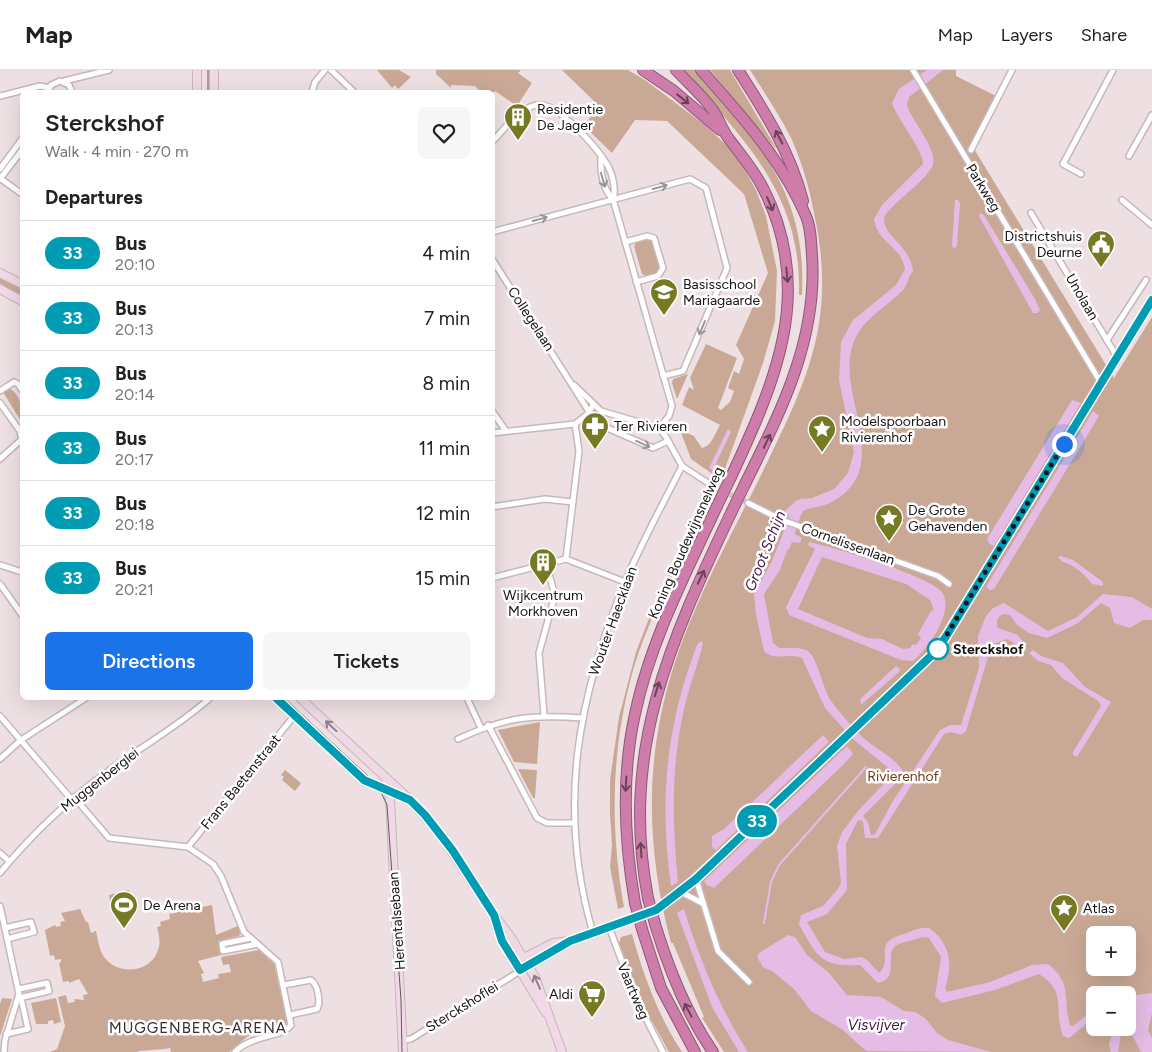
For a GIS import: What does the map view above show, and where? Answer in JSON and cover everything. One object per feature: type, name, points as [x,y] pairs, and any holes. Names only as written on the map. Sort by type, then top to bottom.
[{"type":"highway","points":[[644,70],[700,112],[728,138]]},
{"type":"highway","name":"Koning Boudewijnsnelweg","points":[[676,70],[712,109],[728,138],[757,177],[772,207],[784,244],[788,283],[784,333],[771,386],[668,616],[651,659],[635,713],[629,744],[625,805],[628,862],[635,903],[661,988],[695,1052]]},
{"type":"highway","name":"Koning Boudewijnsnelweg","points":[[701,70],[765,145],[806,214],[811,241],[813,278],[811,310],[804,344],[788,395],[681,622],[664,666],[649,720],[641,773],[640,825],[642,862],[654,924],[674,982],[690,1014],[713,1052]]},
{"type":"highway","points":[[738,70],[761,106],[789,159],[806,214]]},
{"type":"street","points":[[24,90],[40,86],[48,90],[57,81],[109,70]]},
{"type":"street","points":[[197,90],[198,70]]},
{"type":"street","points":[[214,70],[214,90]]},
{"type":"street","points":[[313,90],[315,82],[325,70]]},
{"type":"street","points":[[331,70],[352,90]]},
{"type":"street","points":[[971,150],[1012,70]]},
{"type":"street","points":[[1081,174],[1063,164],[1112,72],[1103,70]]},
{"type":"street","name":"Parkweg","points":[[914,73],[1100,383]]},
{"type":"street","points":[[64,81],[72,90],[80,77]]},
{"type":"street","points":[[0,96],[20,91]]},
{"type":"street","points":[[495,139],[530,106],[544,105],[558,112],[595,148],[608,166],[616,192],[613,200]]},
{"type":"street","points":[[1129,156],[1152,115]]},
{"type":"street","points":[[0,169],[20,142]]},
{"type":"street","points":[[20,153],[0,179],[20,193]]},
{"type":"street","points":[[601,158],[600,169],[608,194],[613,200],[672,409],[659,428],[682,466],[716,488]]},
{"type":"street","points":[[495,231],[690,179],[706,188],[727,268],[683,371],[662,376]]},
{"type":"street","points":[[1122,200],[1152,225]]},
{"type":"street","name":"Unolaan","points":[[1031,213],[1117,357]]},
{"type":"street","points":[[625,242],[647,236],[654,238],[663,268],[658,276],[636,282]]},
{"type":"street","name":"Collegelaan","points":[[495,264],[589,413],[600,424],[649,447],[656,448],[668,441]]},
{"type":"street","points":[[0,272],[20,283]]},
{"type":"street","points":[[1107,340],[1146,280]]},
{"type":"street","points":[[0,289],[20,300]]},
{"type":"street","name":"Sterckshoflei","points":[[404,1040],[411,1039],[520,970],[570,941],[656,910],[681,892],[931,656],[945,638],[1152,300]]},
{"type":"street","name":"Collegelaan","points":[[569,379],[593,405],[604,413],[659,428]]},
{"type":"street","points":[[0,391],[14,382],[20,387]]},
{"type":"street","points":[[0,403],[20,431]]},
{"type":"street","points":[[495,433],[575,424],[589,413],[593,405]]},
{"type":"street","points":[[495,414],[506,431]]},
{"type":"street","points":[[566,559],[579,451],[575,424]]},
{"type":"street","points":[[0,459],[20,442]]},
{"type":"street","name":"Wouter Haecklaan","points":[[593,933],[578,868],[573,823],[575,773],[583,718],[595,664],[625,582],[682,466]]},
{"type":"street","points":[[495,507],[545,499],[573,502]]},
{"type":"street","name":"Cornelissenlaan","points":[[748,504],[803,528],[938,576],[949,584]]},
{"type":"street","points":[[495,577],[566,559],[625,582]]},
{"type":"street","points":[[544,715],[539,653],[555,595],[546,564]]},
{"type":"street","points":[[0,565],[20,571]]},
{"type":"street","points":[[0,584],[20,612]]},
{"type":"street","points":[[0,759],[20,740],[81,700]]},
{"type":"street","name":"Muggenberglei","points":[[0,873],[37,831],[73,799],[106,772],[182,720],[207,700]]},
{"type":"street","points":[[278,700],[364,780],[410,800]]},
{"type":"street","name":"Herentalsebaan","points":[[302,700],[385,776],[390,791],[404,1040],[403,1052]]},
{"type":"street","points":[[467,700],[480,728]]},
{"type":"street","points":[[458,739],[488,725],[523,717],[544,715],[583,718]]},
{"type":"street","points":[[0,716],[109,838],[188,847],[207,858],[216,867],[244,932],[276,959],[290,1015],[291,1026],[287,1030],[252,1039],[235,1052]]},
{"type":"street","name":"Frans Baetenstraat","points":[[188,847],[294,716]]},
{"type":"street","points":[[488,725],[537,818],[547,823],[573,823]]},
{"type":"street","points":[[385,776],[410,800],[453,851],[494,915],[510,936],[524,958],[544,1000],[562,1052]]},
{"type":"street","points":[[0,854],[9,861]]},
{"type":"street","points":[[696,879],[718,951],[749,982]]},
{"type":"street","points":[[681,892],[702,903]]},
{"type":"street","points":[[0,906],[28,1029],[6,1034]]},
{"type":"street","points":[[494,915],[502,941],[551,1021]]},
{"type":"street","points":[[5,928],[31,922],[34,932],[8,939]]},
{"type":"street","name":"Vaartweg","points":[[608,927],[636,999],[663,1052]]},
{"type":"street","points":[[250,938],[222,944],[223,951],[258,944]]},
{"type":"street","name":"Sterckshoflei","points":[[524,958],[553,943],[570,941]]},
{"type":"street","points":[[520,970],[524,958]]},
{"type":"street","points":[[284,985],[311,980],[315,983],[319,1002],[317,1009],[290,1015]]},
{"type":"street","points":[[19,988],[47,983],[49,992],[20,998]]},
{"type":"street","points":[[4,1052],[6,1034],[20,998]]},
{"type":"green space","points":[[377,70],[399,70],[411,77],[398,89],[395,85],[392,88]]},
{"type":"green space","points":[[436,70],[521,70],[518,73],[532,83],[517,106],[495,90],[479,90],[475,86],[451,85],[451,88],[436,74]]},
{"type":"green space","points":[[562,70],[628,70],[645,80],[705,125],[727,146],[741,163],[756,190],[766,216],[777,271],[775,321],[763,363],[721,480],[691,459],[680,430],[694,436],[702,448],[711,442],[720,425],[682,405],[689,387],[694,390],[690,378],[706,344],[737,358],[718,408],[721,410],[730,402],[734,391],[728,388],[734,371],[739,374],[744,359],[736,345],[768,273],[744,194],[667,121],[635,120],[612,153],[583,125],[591,117],[589,115],[597,104]]},
{"type":"green space","points":[[683,70],[695,70],[739,121],[774,171],[787,197],[796,226],[801,258],[802,295],[799,295],[797,259],[791,227],[780,198],[765,171],[747,145]]},
{"type":"green space","points":[[710,70],[730,70],[776,148],[775,148]]},
{"type":"green space","name":"Rivierenhof","points":[[750,70],[956,70],[956,76],[996,96],[971,144],[1114,378],[1152,317],[1152,1052],[724,1052],[702,1018],[704,1017],[673,943],[671,943],[657,873],[652,804],[653,769],[664,700],[674,665],[695,610],[801,388],[812,356],[821,309],[821,254],[812,203],[799,156],[776,112]]},
{"type":"green space","points":[[647,238],[652,240],[660,268],[658,273],[647,276],[642,274],[634,246],[637,241]]},
{"type":"green space","points":[[0,276],[20,288],[20,296],[0,284]]},
{"type":"green space","points":[[688,374],[677,399],[672,383],[673,379]]},
{"type":"green space","points":[[10,389],[17,395],[20,402],[20,420],[3,392]]},
{"type":"green space","points":[[708,490],[715,492],[669,581],[648,627],[632,674],[625,703],[620,732],[615,790],[616,849],[624,907],[618,909],[610,867],[612,845],[610,780],[619,717],[636,652],[648,621]]},
{"type":"green space","points":[[540,722],[537,764],[514,762],[498,730]]},
{"type":"green space","points":[[518,769],[537,770],[535,798],[533,798]]},
{"type":"green space","points":[[285,770],[301,783],[295,791],[282,780],[284,777],[281,775]]},
{"type":"green space","points":[[129,890],[132,902],[111,907],[109,895]]},
{"type":"green space","points":[[212,905],[216,935],[238,926],[241,933],[239,936],[218,941],[221,955],[198,961],[204,973],[201,974],[203,982],[219,978],[218,974],[231,972],[229,964],[223,965],[221,957],[259,950],[274,963],[287,1022],[285,1026],[248,1036],[229,1052],[171,1052],[170,1048],[137,1052],[50,1052],[57,1049],[65,1026],[58,997],[66,995],[68,1003],[75,1002],[74,999],[84,1000],[83,995],[88,994],[79,979],[69,983],[69,981],[63,982],[59,963],[61,959],[55,960],[54,955],[50,956],[45,930],[55,925],[56,927],[61,926],[60,922],[65,921],[61,913],[80,909],[86,922],[88,922],[91,933],[96,931],[104,957],[117,967],[134,969],[142,967],[154,958],[159,944],[157,927],[161,926],[160,922],[170,919],[169,914]]},
{"type":"green space","points":[[632,934],[652,994],[673,1038],[682,1052],[669,1052],[642,1003],[619,943],[621,937]]},
{"type":"green space","points":[[2,998],[12,999],[0,1036],[0,1004]]},
{"type":"green space","points":[[56,998],[61,1022],[54,1024],[53,1020],[48,1021],[48,1024],[36,1024],[31,1003]]},
{"type":"water","name":"Groot Schijn","points":[[927,70],[943,70],[909,97],[907,105],[929,145],[933,160],[932,167],[890,209],[884,219],[888,231],[907,254],[913,271],[902,291],[866,322],[852,347],[849,367],[860,431],[862,452],[859,471],[849,489],[830,503],[804,510],[800,517],[786,514],[785,511],[797,500],[812,498],[834,489],[848,473],[854,452],[839,380],[841,342],[853,320],[896,285],[905,269],[898,254],[879,233],[874,219],[882,205],[923,164],[915,143],[892,103],[899,89]]},
{"type":"water","points":[[955,200],[958,200],[960,203],[957,246],[954,249],[952,246]]},
{"type":"water","points":[[980,213],[984,215],[1035,299],[1040,310],[1037,313],[1033,313],[979,216]]},
{"type":"water","points":[[1072,400],[1081,403],[994,546],[987,539]]},
{"type":"water","points":[[1093,411],[1099,416],[994,589],[990,590],[986,587]]},
{"type":"water","points":[[728,429],[731,432],[713,470],[709,468]]},
{"type":"water","name":"Groot Schijn","points":[[785,529],[802,538],[800,543],[790,542],[780,570],[764,594],[773,643],[779,648],[798,648],[809,652],[815,660],[831,701],[860,735],[892,759],[903,771],[899,780],[863,816],[868,822],[871,835],[875,834],[893,801],[940,730],[950,725],[961,725],[979,668],[978,636],[986,616],[993,608],[1004,603],[1048,631],[1077,617],[1103,594],[1132,597],[1152,609],[1152,620],[1143,620],[1130,628],[1114,623],[1110,608],[1101,603],[1078,623],[1047,638],[1029,633],[1017,625],[1010,615],[1003,614],[999,616],[997,621],[998,628],[1018,635],[1022,641],[1017,645],[1007,639],[994,644],[990,650],[966,731],[961,735],[951,732],[944,734],[878,838],[865,838],[863,821],[858,820],[846,844],[847,890],[827,914],[807,922],[825,952],[844,959],[861,957],[867,960],[879,973],[885,961],[886,946],[889,941],[915,930],[929,928],[942,941],[948,955],[949,971],[945,988],[947,992],[990,982],[1032,965],[1048,964],[1056,971],[1064,986],[1070,1025],[1073,1026],[1086,1015],[1086,1024],[1069,1038],[1063,1036],[1060,1027],[1057,995],[1054,988],[1039,974],[995,990],[942,1003],[935,996],[941,957],[929,938],[924,937],[895,946],[891,955],[890,974],[884,981],[878,983],[860,965],[828,962],[811,945],[799,924],[801,915],[823,906],[838,889],[841,882],[837,846],[842,832],[858,811],[893,774],[892,771],[853,739],[825,708],[802,658],[797,656],[773,656],[764,651],[756,615],[754,594],[771,563]]},
{"type":"water","points":[[809,542],[821,545],[901,570],[934,585],[942,592],[945,600],[945,609],[942,619],[932,639],[919,656],[913,661],[901,660],[789,615],[786,607],[815,549],[808,545]],"holes":[[[822,557],[906,584],[930,600],[934,610],[931,611],[918,634],[921,638],[916,645],[913,644],[910,648],[903,649],[882,639],[867,638],[798,609]]]},
{"type":"water","points":[[1061,556],[1073,560],[1103,582],[1103,586],[1092,584],[1077,569],[1058,557]]},
{"type":"water","points":[[701,641],[703,643],[684,709],[677,752],[674,817],[678,882],[671,886],[666,823],[668,764],[672,734],[686,675],[697,645]]},
{"type":"water","points":[[1033,650],[1041,656],[1063,663],[1085,687],[1111,702],[1077,757],[1073,755],[1073,752],[1101,706],[1098,701],[1062,678],[1051,665],[1038,661],[1029,653]]},
{"type":"water","points":[[896,666],[900,669],[899,672],[861,705],[860,699]]},
{"type":"water","points":[[823,735],[829,742],[716,850],[712,847],[712,836],[724,829]]},
{"type":"water","points":[[847,746],[853,754],[844,764],[714,888],[707,885],[704,881]]},
{"type":"water","points":[[684,909],[711,983],[728,1018],[748,1052],[739,1052],[712,1007],[677,913]]},
{"type":"water","name":"Visvijver","points":[[788,935],[795,937],[807,955],[829,973],[847,995],[881,997],[904,1011],[915,1012],[925,1018],[937,1033],[948,1040],[991,1052],[866,1051],[843,1030],[811,1011],[794,989],[772,971],[763,967],[757,957],[759,953]]},
{"type":"water","points":[[1152,993],[1152,1013],[1148,1030],[1152,1038],[1152,1052],[1141,1052],[1133,1036],[1136,1036],[1136,995]]},
{"type":"water","points":[[1112,1036],[1121,1036],[1118,1052],[1111,1052],[1109,1044]]},
{"type":"waterway","name":"Groot Schijn","points":[[785,545],[797,509],[803,504]]},
{"type":"waterway","points":[[764,923],[771,882],[779,865],[866,767]]},
{"type":"tunnel","points":[[716,488],[748,503]]},
{"type":"tram line","points":[[208,70],[208,90]]},
{"type":"tram line","points":[[286,700],[370,778],[380,790],[387,805],[401,1000],[402,1052]]},
{"type":"bus line","name":"33","points":[[278,700],[364,780],[410,800],[425,815],[453,851],[494,915],[502,941],[520,970],[556,951],[570,941],[656,910],[696,879],[933,654],[945,638],[1152,300]]},
{"type":"place","name":"Residentie De Jager","points":[[518,141]]},
{"type":"place","name":"Districtshuis Deurne","points":[[1101,268]]},
{"type":"place","name":"Basisschool Mariagaarde","points":[[664,316]]},
{"type":"place","name":"Ter Rivieren","points":[[595,450]]},
{"type":"place","name":"Modelspoorbaan Rivierenhof","points":[[822,453]]},
{"type":"place","name":"De Grote Gehavenden","points":[[889,542]]},
{"type":"place","name":"Wijkcentrum Morkhoven","points":[[543,586]]},
{"type":"place","name":"Sterckshof","points":[[938,649]]},
{"type":"place","name":"De Arena","points":[[124,929]]},
{"type":"place","name":"Atlas","points":[[1064,932]]},
{"type":"place","name":"Aldi","points":[[592,1018]]},
{"type":"district","name":"MUGGENBERG-ARENA","points":[[198,1028]]},
{"type":"route","points":[[938,649],[1064,444]]}]
